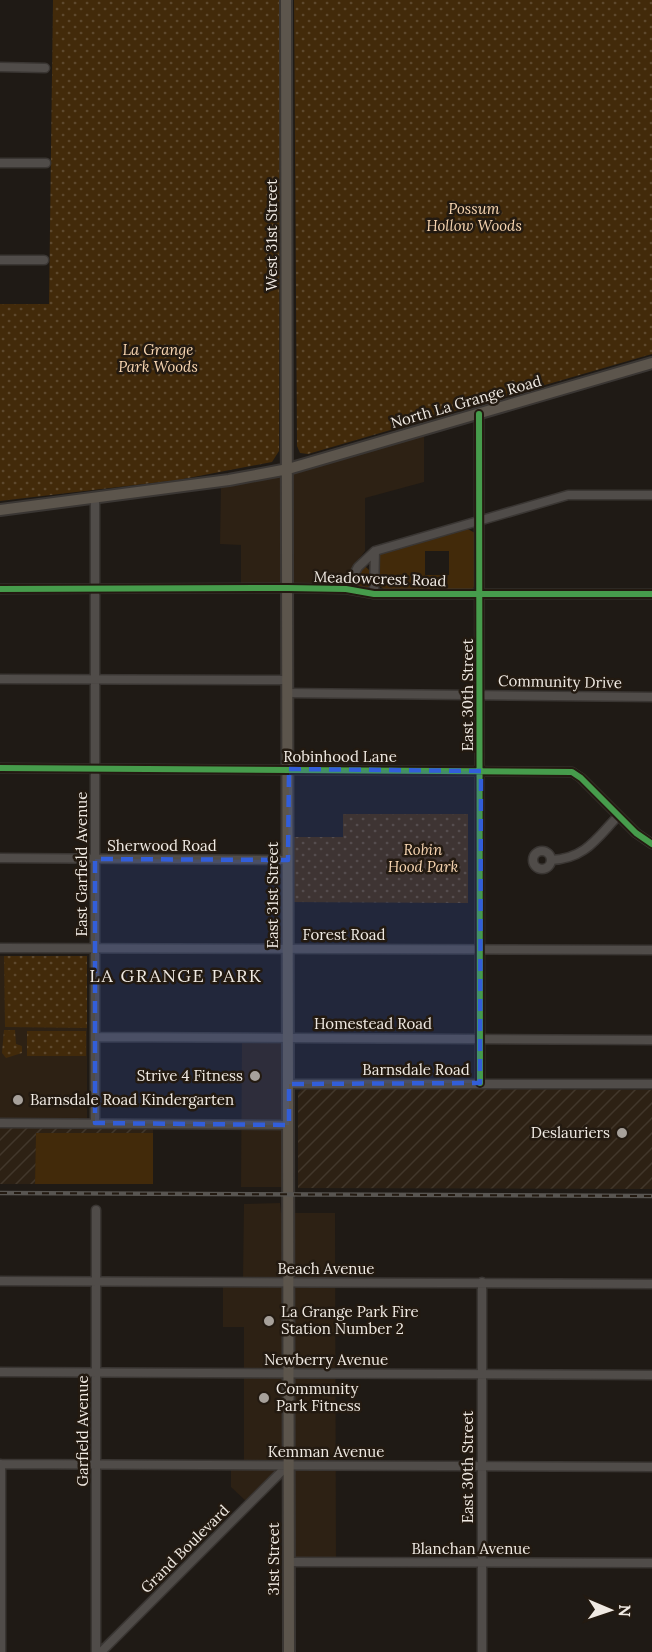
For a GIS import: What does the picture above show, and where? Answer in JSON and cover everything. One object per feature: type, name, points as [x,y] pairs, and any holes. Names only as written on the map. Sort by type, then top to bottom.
[{"type":"main road","name":"West 31st Street","points":[[286,0],[288,469]]},
{"type":"main road","name":"North La Grange Road","points":[[95,498],[288,469],[652,363]]},
{"type":"main road","name":"East 31st Street","points":[[288,469],[288,1465]]},
{"type":"main road","points":[[0,510],[95,498]]},
{"type":"main road","name":"31st Street","points":[[288,1465],[289,1652]]},
{"type":"street","points":[[0,67],[45,68]]},
{"type":"street","points":[[0,163],[46,163]]},
{"type":"street","points":[[0,260],[44,260]]},
{"type":"street","name":"East 30th Street","points":[[479,414],[480,1083]]},
{"type":"street","points":[[346,589],[358,567],[375,551],[568,495],[652,495]]},
{"type":"street","name":"East Garfield Avenue","points":[[95,498],[95,1123]]},
{"type":"street","points":[[374,594],[375,551]]},
{"type":"street","name":"Meadowcrest Road","points":[[0,589],[288,588],[346,589],[374,594],[652,594]]},
{"type":"street","points":[[0,679],[288,680]]},
{"type":"street","name":"Community Drive","points":[[288,693],[652,697]]},
{"type":"street","name":"Robinhood Lane","points":[[0,768],[572,772],[581,778],[618,816],[652,844]]},
{"type":"street","points":[[551,860],[568,859],[584,851],[618,816]]},
{"type":"street","name":"Sherwood Road","points":[[0,858],[288,860]]},
{"type":"street","name":"Forest Road","points":[[0,948],[652,950]]},
{"type":"street","name":"Homestead Road","points":[[95,1037],[652,1040]]},
{"type":"street","name":"Barnsdale Road","points":[[289,1084],[652,1084]]},
{"type":"street","points":[[0,1123],[289,1125]]},
{"type":"street","name":"Garfield Avenue","points":[[96,1210],[96,1652]]},
{"type":"street","name":"Beach Avenue","points":[[0,1281],[652,1284]]},
{"type":"street","name":"East 30th Street","points":[[482,1282],[482,1652]]},
{"type":"street","name":"Newberry Avenue","points":[[0,1372],[652,1375]]},
{"type":"street","points":[[1,1464],[1,1652]]},
{"type":"street","name":"Kemman Avenue","points":[[1,1464],[652,1467]]},
{"type":"street","name":"Grand Boulevard","points":[[101,1652],[288,1465]]},
{"type":"street","name":"Blanchan Avenue","points":[[289,1562],[652,1563]]},
{"type":"highlighted area","points":[[289,769],[481,771],[480,1083],[289,1084],[289,1125],[95,1123],[95,859],[288,860]]},
{"type":"shaded area","points":[[424,434],[424,482],[365,498],[365,551],[351,570],[343,591],[290,591],[292,472]]},
{"type":"shaded area","points":[[286,472],[286,590],[241,590],[241,545],[220,544],[221,485]]},
{"type":"shaded area","points":[[0,956],[87,956],[87,1119],[0,1119]]},
{"type":"shaded area","points":[[242,1035],[285,1036],[286,1187],[241,1187]]},
{"type":"shaded area","points":[[303,1088],[652,1090],[652,1189],[298,1188],[298,1093]]},
{"type":"shaded area","points":[[0,1119],[153,1122],[153,1184],[0,1184]]},
{"type":"shaded area","points":[[280,1203],[281,1213],[335,1213],[336,1561],[287,1560],[287,1466],[248,1503],[231,1487],[231,1467],[244,1466],[244,1327],[223,1327],[223,1281],[243,1281],[244,1204]]},
{"type":"green space","name":"La Grange Park Woods","points":[[53,0],[280,0],[279,451],[272,462],[178,480],[0,501],[0,304],[49,304]]},
{"type":"green space","name":"Possum Hollow Woods","points":[[294,0],[652,0],[652,354],[308,454],[300,453],[297,446]]},
{"type":"green space","points":[[466,528],[475,533],[475,585],[472,590],[384,589],[378,585],[379,554]],"holes":[[[425,551],[449,551],[449,575],[425,575]]]},
{"type":"green space","points":[[365,566],[370,571],[369,587],[364,589],[353,586],[352,583],[360,568]]},
{"type":"green space","name":"Robin Hood Park","points":[[343,814],[468,814],[468,903],[290,902],[291,837],[343,837]]},
{"type":"green space","points":[[4,956],[87,956],[87,1028],[5,1027]]},
{"type":"green space","points":[[4,1030],[15,1030],[16,1044],[22,1046],[22,1053],[6,1058],[2,1053]]},
{"type":"green space","points":[[27,1031],[86,1031],[86,1056],[27,1056]]},
{"type":"green space","points":[[36,1133],[153,1133],[153,1184],[35,1184]]},
{"type":"railway","points":[[0,1193],[652,1196]]},
{"type":"cycle path","points":[[479,414],[480,1083]]},
{"type":"cycle path","points":[[0,589],[288,588],[346,589],[374,594],[652,594]]},
{"type":"cycle path","points":[[0,768],[572,772],[581,778],[636,833],[652,844]]},
{"type":"place","name":"Strive 4 Fitness","points":[[255,1076]]},
{"type":"place","name":"Barnsdale Road Kindergarten","points":[[18,1100]]},
{"type":"place","name":"Deslauriers","points":[[622,1133]]},
{"type":"place","name":"La Grange Park Fire Station Number 2","points":[[269,1321]]},
{"type":"place","name":"Community Park Fitness","points":[[264,1398]]},
{"type":"district","name":"LA GRANGE PARK","points":[[176,976]]}]
